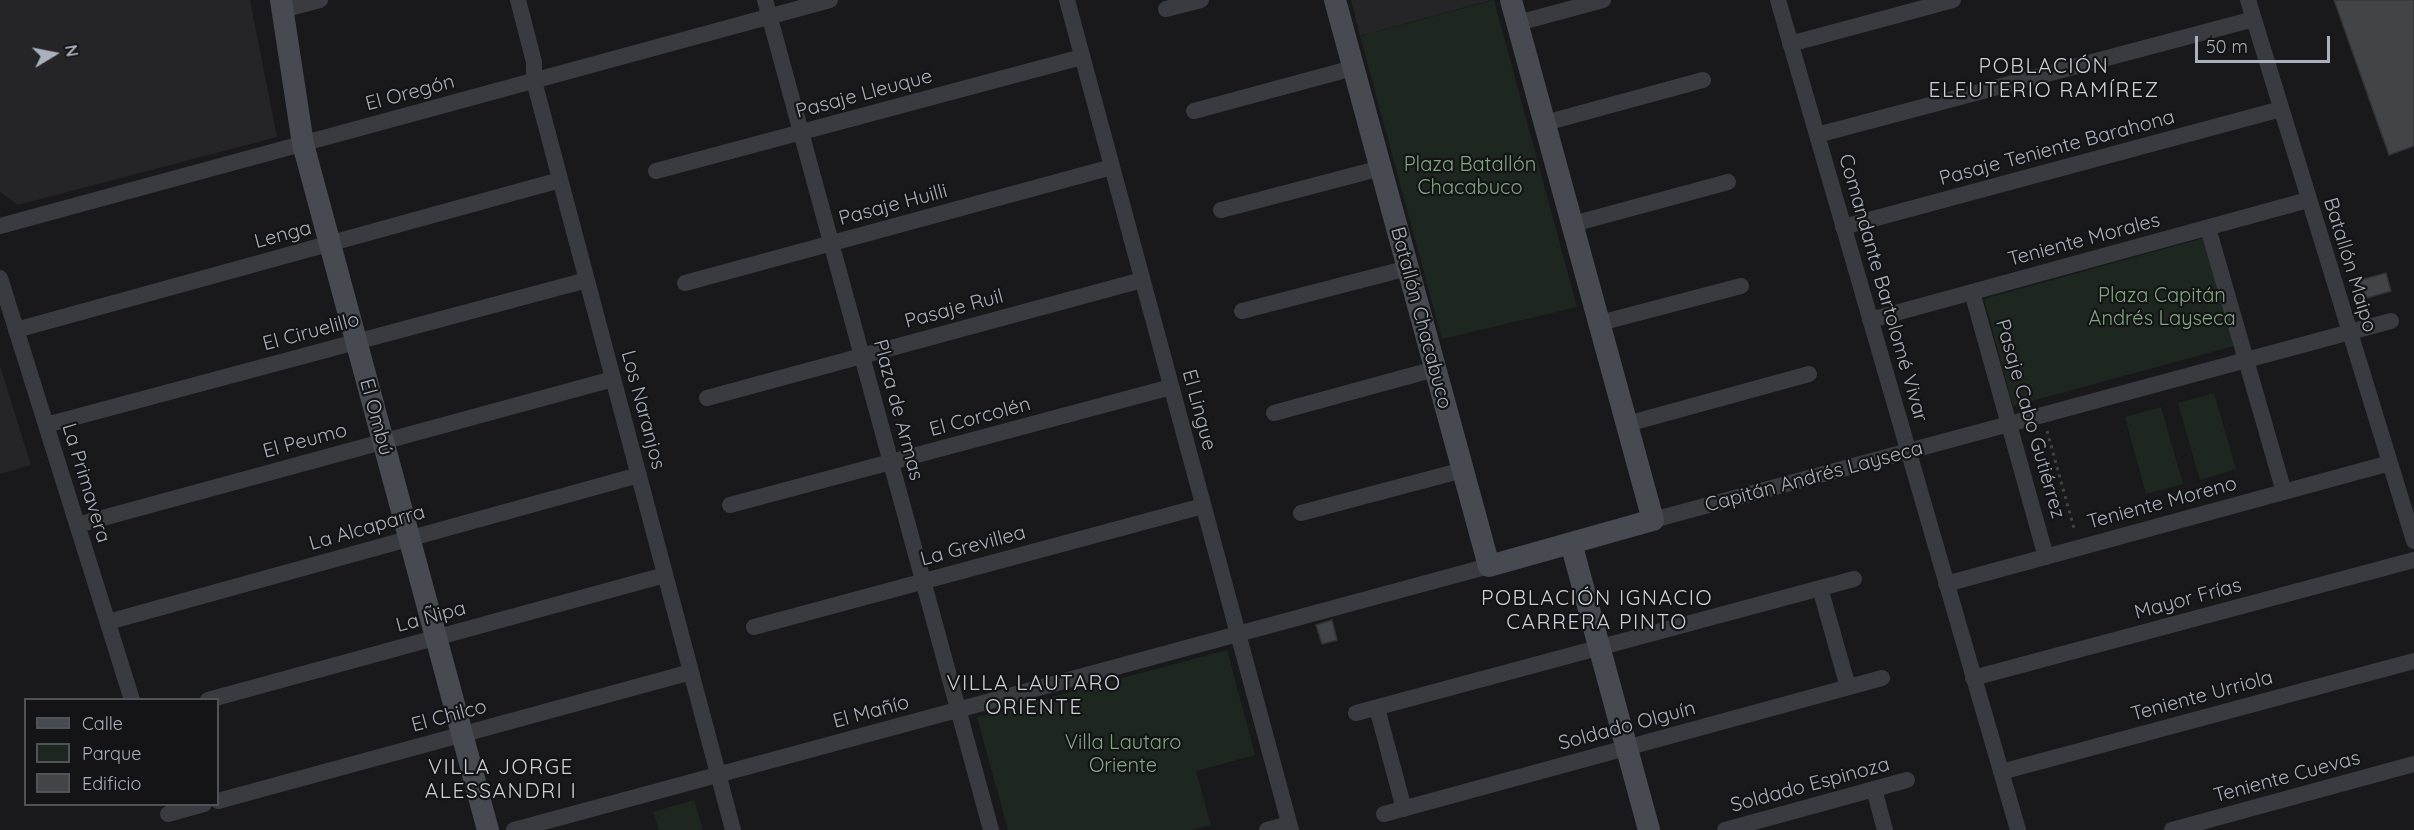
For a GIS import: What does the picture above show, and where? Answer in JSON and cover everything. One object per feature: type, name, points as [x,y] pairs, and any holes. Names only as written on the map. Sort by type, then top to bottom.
[{"type":"street","points":[[282,5],[320,0]]},
{"type":"street","name":"Los Naranjos","points":[[518,0],[534,62],[534,81],[733,830]]},
{"type":"street","name":"Plaza de Armas","points":[[765,0],[991,830]]},
{"type":"street","name":"El Oregón","points":[[0,226],[830,0]]},
{"type":"street","name":"El Lingue","points":[[1067,0],[1290,827]]},
{"type":"street","points":[[1167,9],[1201,0]]},
{"type":"street","name":"Batallón Chacabuco","points":[[1335,0],[1489,566]]},
{"type":"street","points":[[1512,0],[1653,520]]},
{"type":"street","points":[[1518,23],[1603,0]]},
{"type":"street","name":"Comandante Bartolomé Vivar","points":[[1778,0],[2018,830]]},
{"type":"street","points":[[1790,44],[1953,0]]},
{"type":"street","name":"Batallón Maipo","points":[[2248,0],[2414,541]]},
{"type":"street","name":"El Ombú","points":[[282,5],[303,144],[488,830]]},
{"type":"street","points":[[1816,135],[2254,19]]},
{"type":"street","name":"Pasaje Lleuque","points":[[656,171],[1082,57]]},
{"type":"street","points":[[1194,111],[1353,68]]},
{"type":"street","points":[[1545,123],[1703,80]]},
{"type":"street","name":"Pasaje Teniente Barahona","points":[[1843,227],[2281,109]]},
{"type":"street","name":"Pasaje Huilli","points":[[685,283],[1112,167]]},
{"type":"street","points":[[1221,210],[1381,168]]},
{"type":"street","name":"Lenga","points":[[16,330],[560,180]]},
{"type":"street","points":[[1573,224],[1728,182]]},
{"type":"street","name":"Teniente Morales","points":[[1870,320],[2308,200]]},
{"type":"street","points":[[2208,228],[2284,492]]},
{"type":"street","points":[[1242,311],[1408,268]]},
{"type":"street","name":"La Primavera","points":[[0,278],[132,698]]},
{"type":"street","name":"El Ciruelillo","points":[[46,425],[587,280]]},
{"type":"street","name":"Pasaje Ruil","points":[[707,398],[1143,280]]},
{"type":"street","points":[[1600,323],[1741,286]]},
{"type":"street","name":"Pasaje Cabo Gutiérrez","points":[[1972,292],[2046,557]]},
{"type":"street","name":"Capitán Andrés Layseca","points":[[1238,634],[2391,321]]},
{"type":"street","points":[[1274,413],[1435,369]]},
{"type":"street","points":[[1627,424],[1809,374]]},
{"type":"street","name":"El Peumo","points":[[77,525],[613,379]]},
{"type":"street","name":"El Corcolén","points":[[730,505],[1171,387]]},
{"type":"street","name":"Teniente Moreno","points":[[1946,584],[2390,463]]},
{"type":"street","points":[[1301,513],[1463,470]]},
{"type":"street","name":"La Alcaparra","points":[[108,622],[639,475]]},
{"type":"street","name":"La Grevillea","points":[[754,627],[1203,506]]},
{"type":"street","points":[[1571,543],[1649,830]]},
{"type":"street","name":"Mayor Frías","points":[[1973,678],[2414,560]]},
{"type":"street","name":"La Ñipa","points":[[212,698],[665,575]]},
{"type":"street","points":[[1356,714],[1854,579]]},
{"type":"street","points":[[1820,588],[1848,687]]},
{"type":"street","name":"El Mañío","points":[[514,830],[1238,634]]},
{"type":"street","name":"Teniente Urriola","points":[[2001,772],[2414,660]]},
{"type":"street","name":"El Chilco","points":[[219,801],[691,672]]},
{"type":"street","name":"Soldado Olguín","points":[[1384,814],[1882,678]]},
{"type":"street","points":[[1377,708],[1404,809]]},
{"type":"street","name":"Teniente Cuevas","points":[[2172,830],[2414,764]]},
{"type":"street","name":"Soldado Espinoza","points":[[1725,830],[1907,780]]},
{"type":"street","points":[[1874,789],[1885,830]]},
{"type":"street","points":[[169,816],[198,806]]},
{"type":"street","points":[[1267,830],[1290,827]]},
{"type":"path","points":[[2043,415],[2080,548]]},
{"type":"shaded area","points":[[0,0],[250,0],[277,137],[18,205],[0,192]]},
{"type":"shaded area","points":[[1351,0],[1491,0],[1360,36]]},
{"type":"shaded area","points":[[0,366],[31,465],[0,474]]},
{"type":"green space","name":"Plaza Batallón Chacabuco","points":[[1494,0],[1577,307],[1442,339],[1360,36]]},
{"type":"green space","name":"Plaza Capitán Andrés Layseca","points":[[2204,238],[2234,346],[2013,406],[1984,299]]},
{"type":"green space","points":[[2214,393],[2236,469],[2200,480],[2178,403]]},
{"type":"green space","points":[[2161,407],[2183,484],[2146,494],[2125,417]]},
{"type":"green space","name":"Villa Lautaro Oriente","points":[[1227,650],[1255,755],[1196,771],[1211,825],[1192,830],[1008,830],[977,717]]},
{"type":"green space","points":[[694,800],[703,830],[659,830],[653,812]]},
{"type":"building","points":[[2334,0],[2414,0],[2414,146],[2389,155]]},
{"type":"building","points":[[2386,273],[2391,291],[2360,300],[2354,282]]},
{"type":"building","points":[[1332,620],[1337,640],[1322,644],[1316,625]]},
{"type":"district","name":"POBLACIÓN ELEUTERIO RAMÍREZ","points":[[2044,79]]},
{"type":"district","name":"POBLACIÓN IGNACIO CARRERA PINTO","points":[[1597,611]]},
{"type":"district","name":"VILLA LAUTARO ORIENTE","points":[[1034,696]]},
{"type":"district","name":"VILLA JORGE ALESSANDRI I","points":[[501,780]]}]
